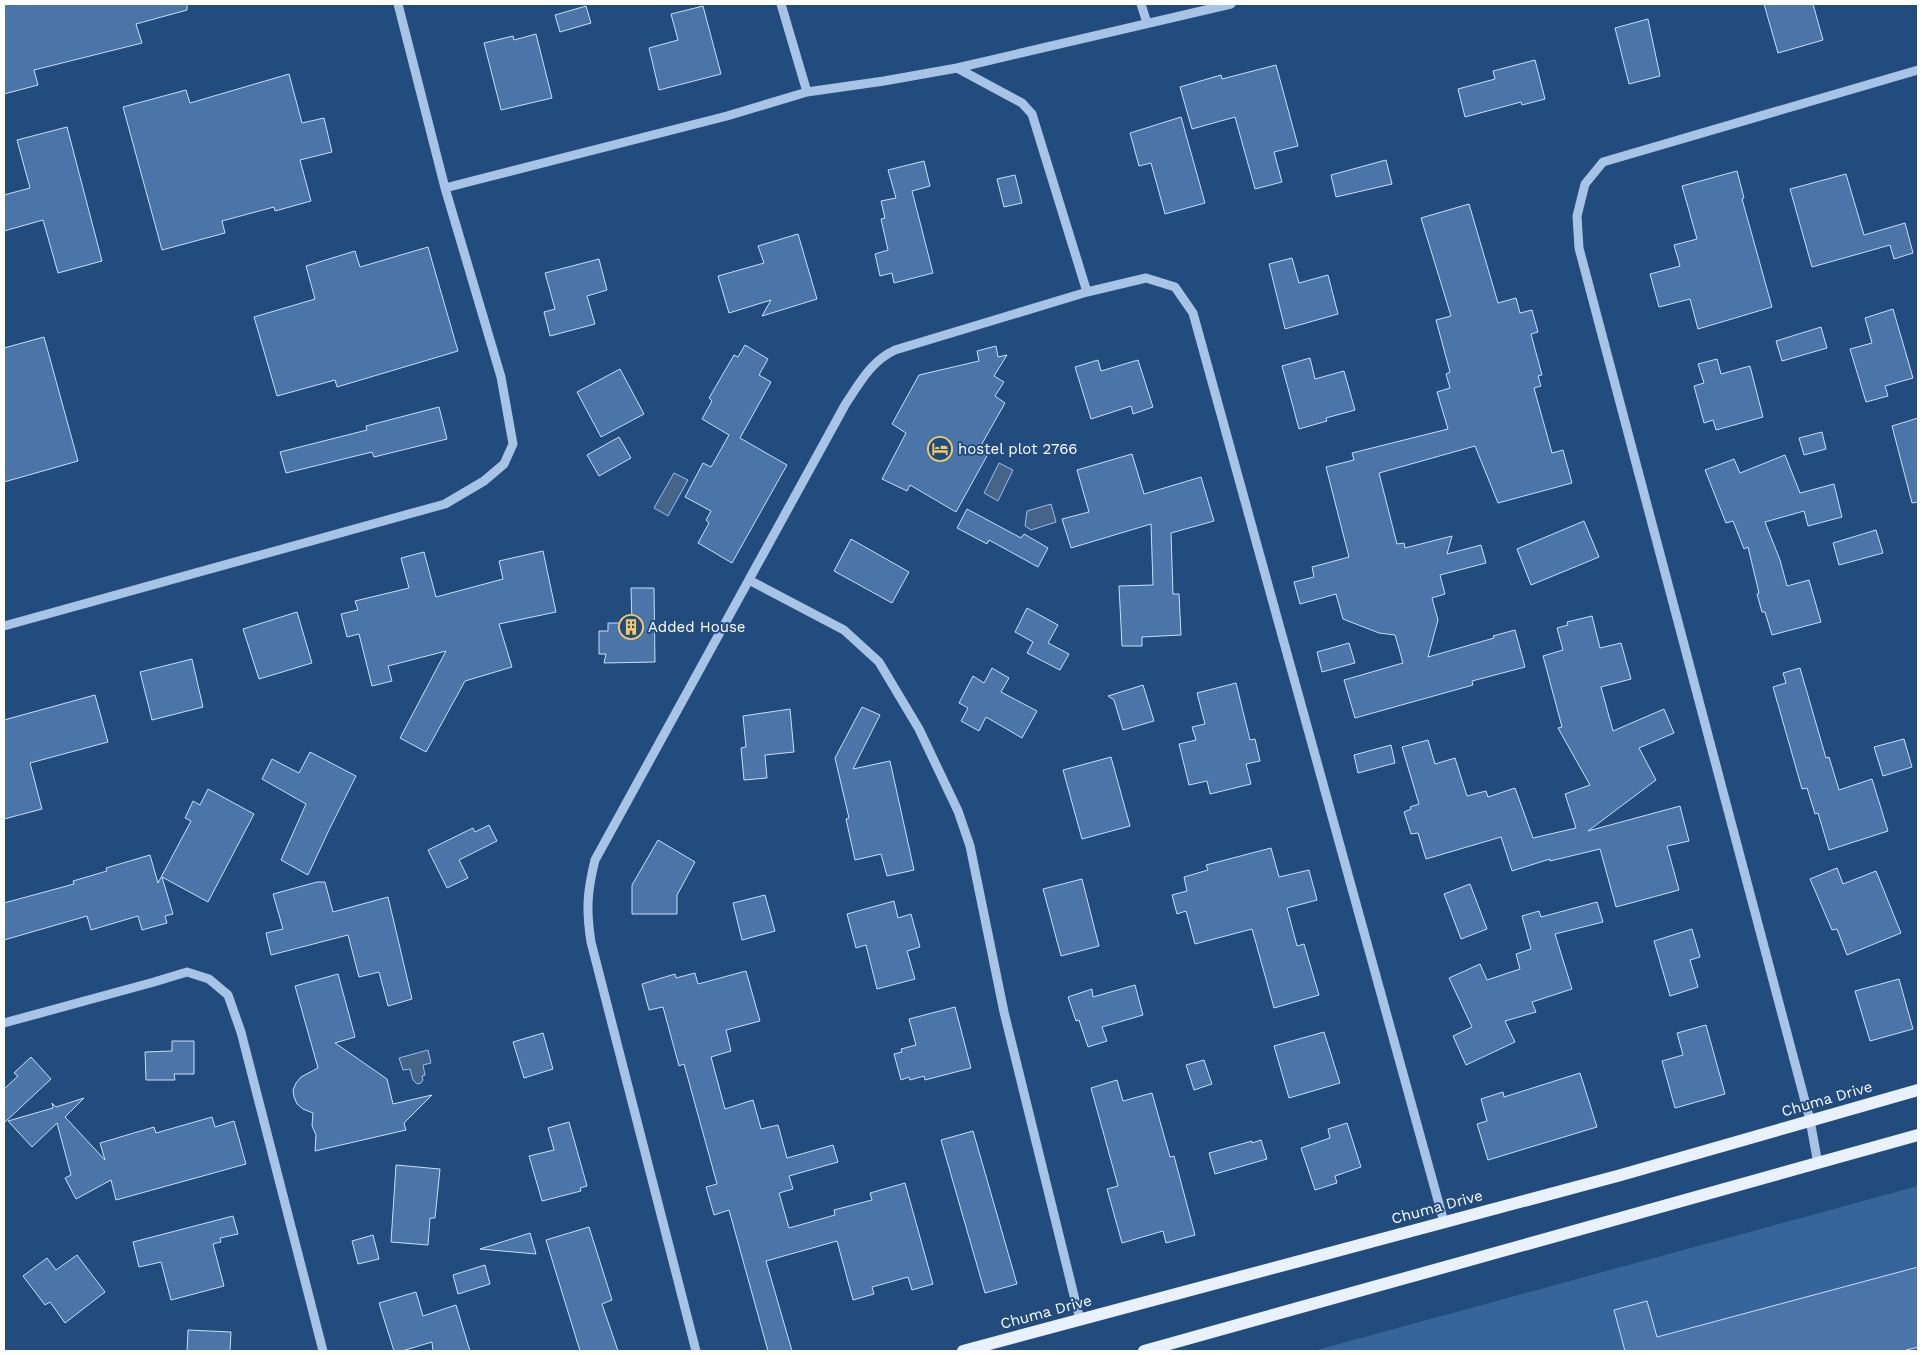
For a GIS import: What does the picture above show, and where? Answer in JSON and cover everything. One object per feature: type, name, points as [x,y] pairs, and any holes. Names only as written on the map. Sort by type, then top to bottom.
[{"type":"main road","name":"Chuma Drive","points":[[963,1351],[1621,1175],[1918,1090]]},
{"type":"main road","points":[[1144,1351],[1918,1135]]},
{"type":"street","points":[[4,626],[445,504],[484,481],[504,464],[513,444],[501,377],[445,188],[398,4]]},
{"type":"street","points":[[781,4],[807,92]]},
{"type":"street","points":[[1141,4],[1147,23]]},
{"type":"street","points":[[445,188],[727,116],[807,92],[957,68],[1231,4]]},
{"type":"street","points":[[957,68],[1022,103],[1032,114],[1086,292]]},
{"type":"street","points":[[1818,1164],[1810,1120],[1579,248],[1577,216],[1585,184],[1603,162],[1918,70]]},
{"type":"street","points":[[696,1351],[591,942],[587,918],[588,890],[595,860],[845,405],[879,358],[895,350],[1086,292],[1146,278],[1175,287],[1192,313],[1444,1222]]},
{"type":"street","points":[[749,580],[844,630],[878,662],[919,729],[958,811],[970,846],[1004,1012],[1080,1320]]},
{"type":"street","points":[[4,1023],[187,972],[209,979],[228,995],[241,1032],[323,1351]]},
{"type":"shaded area","points":[[999,463],[1013,470],[998,501],[984,493]]},
{"type":"shaded area","points":[[674,473],[688,480],[668,516],[654,508]]},
{"type":"shaded area","points":[[1051,504],[1056,522],[1031,530],[1025,526],[1027,511]]},
{"type":"shaded area","points":[[428,1050],[431,1063],[423,1065],[425,1075],[422,1076],[423,1080],[421,1083],[417,1084],[413,1080],[410,1069],[403,1070],[399,1058]]},
{"type":"shaded area","points":[[1918,1186],[1918,1351],[1313,1351]]},
{"type":"building","points":[[4,4],[187,4],[187,10],[136,24],[142,43],[34,70],[38,85],[4,94]]},
{"type":"building","points":[[1764,4],[1813,4],[1823,40],[1778,53]]},
{"type":"building","points":[[586,6],[591,23],[560,32],[555,15]]},
{"type":"building","points":[[703,6],[721,74],[659,90],[649,48],[678,40],[671,14]]},
{"type":"building","points":[[1648,19],[1660,76],[1629,84],[1615,28]]},
{"type":"building","points":[[536,34],[552,98],[501,110],[484,43],[513,36],[514,40]]},
{"type":"building","points":[[1535,60],[1545,99],[1522,105],[1521,102],[1465,117],[1458,89],[1495,79],[1493,71]]},
{"type":"building","points":[[1276,65],[1298,146],[1274,152],[1282,182],[1255,189],[1235,117],[1192,129],[1180,87],[1221,75],[1222,79]]},
{"type":"building","points":[[289,74],[302,123],[324,118],[332,152],[300,160],[311,201],[275,211],[274,207],[222,221],[225,233],[162,250],[123,107],[186,90],[190,103]]},
{"type":"building","points":[[1181,117],[1205,203],[1165,214],[1151,163],[1139,166],[1130,133]]},
{"type":"building","points":[[67,127],[102,261],[58,273],[43,220],[4,231],[4,195],[30,188],[17,140]]},
{"type":"building","points":[[1386,160],[1392,184],[1336,197],[1331,175]]},
{"type":"building","points":[[924,161],[930,186],[912,191],[933,273],[894,283],[892,273],[880,276],[875,254],[888,250],[881,219],[885,218],[881,201],[896,198],[888,170]]},
{"type":"building","points":[[1737,171],[1744,198],[1742,199],[1772,307],[1698,329],[1690,299],[1659,307],[1650,274],[1680,266],[1674,245],[1697,239],[1682,186]]},
{"type":"building","points":[[1846,174],[1864,235],[1905,223],[1913,253],[1894,259],[1890,245],[1812,267],[1790,189]]},
{"type":"building","points":[[1015,175],[1022,203],[1004,207],[997,179]]},
{"type":"building","points":[[1469,204],[1498,303],[1516,298],[1520,313],[1532,310],[1538,332],[1531,334],[1542,375],[1538,376],[1541,386],[1534,388],[1552,453],[1563,450],[1572,483],[1498,503],[1475,446],[1379,473],[1397,544],[1404,543],[1405,548],[1452,536],[1447,554],[1481,545],[1486,563],[1440,575],[1445,594],[1432,598],[1438,620],[1428,657],[1515,630],[1525,667],[1472,681],[1473,685],[1355,718],[1344,680],[1403,663],[1395,635],[1379,633],[1343,619],[1336,594],[1300,604],[1294,582],[1314,577],[1312,567],[1349,557],[1326,467],[1354,460],[1352,453],[1448,429],[1437,392],[1450,388],[1446,374],[1450,372],[1436,320],[1451,316],[1421,218]]},
{"type":"building","points":[[798,234],[817,299],[762,316],[771,300],[729,313],[718,276],[764,263],[758,246]]},
{"type":"building","points":[[428,247],[458,351],[337,387],[335,380],[277,396],[254,317],[315,299],[306,266],[355,251],[360,267]]},
{"type":"building","points":[[1292,258],[1299,283],[1328,275],[1338,314],[1285,329],[1269,264]]},
{"type":"building","points":[[599,259],[607,290],[587,296],[595,324],[550,336],[544,312],[555,309],[545,273]]},
{"type":"building","points":[[1893,309],[1913,378],[1885,386],[1888,396],[1866,402],[1850,349],[1872,343],[1865,318]]},
{"type":"building","points":[[1821,327],[1827,348],[1782,361],[1776,341]]},
{"type":"building","points":[[44,337],[78,461],[4,482],[4,348]]},
{"type":"building","points":[[745,345],[768,359],[759,375],[771,382],[740,438],[787,465],[732,563],[698,543],[709,523],[706,520],[711,511],[685,497],[703,463],[711,467],[729,435],[702,419],[712,401],[709,398],[734,355],[738,357]]},
{"type":"building","points":[[996,346],[998,357],[1007,355],[994,376],[1004,382],[995,396],[1005,403],[979,449],[988,454],[956,512],[910,485],[907,491],[882,479],[906,433],[892,424],[919,375],[979,361],[977,351]]},
{"type":"building","points":[[1310,358],[1315,379],[1344,371],[1355,410],[1326,418],[1327,421],[1299,429],[1282,366]]},
{"type":"building","points":[[1717,359],[1721,374],[1750,366],[1763,417],[1716,430],[1713,420],[1704,423],[1694,386],[1704,383],[1698,364]]},
{"type":"building","points":[[1098,360],[1101,371],[1138,360],[1153,407],[1133,414],[1131,406],[1091,419],[1075,367]]},
{"type":"building","points":[[620,369],[644,414],[601,437],[577,392]]},
{"type":"building","points":[[439,407],[447,439],[374,457],[372,452],[286,473],[280,452],[367,430],[366,426]]},
{"type":"building","points":[[1918,418],[1918,502],[1912,503],[1892,426]]},
{"type":"building","points":[[1822,432],[1826,449],[1804,455],[1799,438]]},
{"type":"building","points":[[619,437],[631,458],[599,476],[587,455]]},
{"type":"building","points":[[1132,454],[1144,494],[1201,477],[1214,521],[1171,533],[1173,594],[1179,594],[1181,635],[1142,637],[1142,646],[1122,646],[1119,586],[1153,585],[1151,524],[1071,548],[1062,519],[1089,512],[1077,470]]},
{"type":"building","points":[[1785,455],[1800,493],[1834,484],[1842,517],[1808,526],[1804,511],[1765,522],[1780,560],[1787,586],[1809,580],[1821,622],[1772,635],[1757,594],[1759,593],[1748,547],[1744,549],[1733,521],[1726,523],[1705,470],[1734,459],[1740,473]]},
{"type":"building","points":[[967,509],[1021,538],[1024,534],[1048,548],[1038,567],[989,540],[987,544],[957,528]]},
{"type":"building","points":[[1584,521],[1599,557],[1531,585],[1517,549]]},
{"type":"building","points":[[1876,530],[1883,553],[1839,565],[1833,543]]},
{"type":"building","points":[[851,539],[909,572],[892,603],[834,571]]},
{"type":"building","points":[[543,551],[556,612],[499,624],[512,667],[465,681],[426,752],[400,738],[446,651],[388,666],[392,681],[372,686],[359,634],[347,637],[341,614],[358,610],[355,601],[409,588],[401,558],[424,552],[436,597],[503,579],[499,561]]},
{"type":"building","name":"Added House","points":[[631,588],[654,588],[655,662],[604,663],[606,654],[599,654],[599,631],[608,631],[608,623],[632,623]]},
{"type":"building","points":[[1027,608],[1058,625],[1048,643],[1069,654],[1060,670],[1027,653],[1033,642],[1015,632]]},
{"type":"building","points":[[297,612],[312,663],[259,679],[243,629]]},
{"type":"building","points":[[1592,616],[1600,648],[1621,643],[1631,679],[1601,687],[1613,731],[1664,709],[1674,733],[1639,748],[1656,780],[1588,831],[1680,806],[1689,841],[1667,846],[1679,890],[1616,907],[1600,849],[1550,861],[1550,859],[1512,871],[1501,837],[1426,859],[1418,833],[1411,834],[1404,812],[1411,809],[1410,807],[1419,804],[1402,747],[1428,740],[1435,764],[1455,758],[1467,796],[1486,791],[1488,797],[1515,788],[1533,838],[1576,828],[1565,794],[1590,785],[1558,728],[1562,727],[1543,656],[1563,650],[1557,628],[1568,625],[1567,622]]},
{"type":"building","points":[[1349,643],[1355,663],[1322,672],[1317,652]]},
{"type":"building","points":[[192,659],[203,707],[152,720],[140,672]]},
{"type":"building","points":[[992,668],[1009,678],[1001,692],[1037,711],[1022,738],[986,717],[979,731],[961,721],[968,708],[959,703],[973,676],[984,683]]},
{"type":"building","points":[[1800,668],[1826,758],[1829,757],[1839,790],[1872,779],[1888,831],[1829,850],[1818,813],[1815,814],[1807,788],[1802,789],[1773,687],[1786,683],[1783,673]]},
{"type":"building","points":[[1236,683],[1250,740],[1255,739],[1260,761],[1246,764],[1251,784],[1210,794],[1207,781],[1189,785],[1179,744],[1196,740],[1192,727],[1205,724],[1197,693]]},
{"type":"building","points":[[1143,685],[1154,721],[1123,730],[1114,700],[1108,696]]},
{"type":"building","points":[[95,695],[108,742],[30,763],[42,809],[4,819],[4,720]]},
{"type":"building","points":[[862,707],[880,715],[853,769],[890,761],[914,870],[887,876],[881,854],[855,860],[846,819],[849,818],[835,758]]},
{"type":"building","points":[[790,709],[794,752],[765,755],[767,778],[744,780],[741,748],[746,747],[743,716]]},
{"type":"building","points":[[1904,739],[1912,767],[1883,776],[1874,747]]},
{"type":"building","points":[[1391,745],[1395,763],[1358,773],[1354,755]]},
{"type":"building","points":[[310,752],[356,776],[308,875],[281,860],[306,804],[262,779],[272,759],[299,773]]},
{"type":"building","points":[[1111,757],[1130,826],[1082,839],[1063,770]]},
{"type":"building","points":[[208,789],[254,814],[208,902],[162,877],[173,914],[165,916],[167,923],[142,930],[138,916],[91,930],[87,916],[4,940],[4,903],[74,884],[73,881],[107,871],[106,868],[150,855],[158,883],[191,821],[185,818],[193,801],[200,805]]},
{"type":"building","points":[[489,825],[497,841],[459,860],[468,878],[447,888],[428,850],[473,828],[475,832]]},
{"type":"building","points":[[658,840],[695,862],[677,895],[677,914],[632,914],[632,885]]},
{"type":"building","points":[[1271,848],[1279,877],[1309,870],[1317,900],[1287,908],[1297,946],[1304,944],[1319,995],[1274,1008],[1252,929],[1195,944],[1186,911],[1177,914],[1172,895],[1187,891],[1184,877],[1208,870],[1206,865]]},
{"type":"building","points":[[1837,868],[1843,884],[1876,871],[1901,933],[1847,955],[1837,929],[1832,930],[1810,879]]},
{"type":"building","points":[[1082,879],[1099,946],[1061,956],[1043,889]]},
{"type":"building","points":[[317,882],[325,882],[333,912],[388,897],[412,999],[388,1006],[379,972],[359,977],[348,935],[271,955],[266,933],[283,929],[273,894]]},
{"type":"building","points":[[1470,884],[1487,929],[1461,939],[1444,894]]},
{"type":"building","points":[[765,895],[775,931],[742,940],[733,903]]},
{"type":"building","points":[[894,901],[898,918],[911,914],[920,947],[907,951],[915,979],[877,989],[866,945],[856,948],[847,914]]},
{"type":"building","points":[[1597,902],[1603,922],[1555,934],[1572,989],[1532,1002],[1536,1012],[1505,1021],[1515,1042],[1466,1065],[1453,1036],[1472,1027],[1449,978],[1480,964],[1487,980],[1520,969],[1516,954],[1531,949],[1522,916],[1539,911],[1541,917]]},
{"type":"building","points":[[1692,929],[1700,957],[1690,960],[1698,987],[1670,996],[1654,941]]},
{"type":"building","points":[[746,971],[760,1021],[726,1030],[731,1051],[711,1057],[725,1109],[753,1100],[761,1129],[778,1125],[787,1158],[833,1145],[838,1162],[789,1176],[793,1189],[779,1193],[789,1228],[835,1215],[834,1210],[872,1200],[870,1193],[905,1183],[933,1284],[912,1290],[908,1277],[872,1287],[874,1294],[853,1300],[837,1241],[766,1261],[792,1351],[768,1351],[729,1210],[714,1215],[706,1187],[717,1184],[684,1064],[679,1066],[663,1007],[649,1010],[642,984],[675,974],[676,978],[695,973],[698,984]]},
{"type":"building","points":[[338,974],[355,1037],[335,1043],[387,1079],[393,1104],[432,1095],[404,1123],[406,1130],[315,1151],[316,1135],[312,1126],[313,1113],[297,1104],[293,1090],[301,1077],[318,1068],[295,986]]},
{"type":"building","points":[[1899,979],[1913,1029],[1870,1041],[1855,991]]},
{"type":"building","points":[[1135,985],[1143,1015],[1102,1027],[1107,1041],[1088,1047],[1079,1020],[1076,1021],[1068,997],[1092,989],[1093,997]]},
{"type":"building","points":[[955,1007],[971,1068],[925,1080],[924,1076],[910,1080],[909,1077],[901,1080],[894,1054],[902,1052],[901,1049],[916,1045],[909,1019]]},
{"type":"building","points":[[1706,1025],[1725,1094],[1675,1108],[1662,1061],[1683,1055],[1677,1033]]},
{"type":"building","points":[[1324,1032],[1340,1083],[1289,1098],[1274,1046]]},
{"type":"building","points":[[543,1033],[553,1069],[524,1078],[513,1042]]},
{"type":"building","points":[[172,1041],[194,1041],[194,1074],[174,1074],[175,1080],[146,1080],[145,1052],[172,1051]]},
{"type":"building","points":[[31,1057],[51,1079],[4,1123],[4,1089],[18,1076],[14,1073]]},
{"type":"building","points":[[1204,1060],[1212,1084],[1194,1090],[1186,1065]]},
{"type":"building","points":[[1580,1073],[1597,1127],[1488,1160],[1477,1124],[1487,1121],[1481,1099],[1503,1092],[1504,1097]]},
{"type":"building","points":[[1117,1080],[1123,1101],[1152,1093],[1170,1157],[1174,1156],[1195,1235],[1166,1243],[1163,1231],[1122,1243],[1107,1189],[1118,1186],[1091,1088]]},
{"type":"building","points":[[84,1098],[65,1117],[105,1160],[100,1143],[154,1127],[156,1133],[212,1117],[215,1127],[234,1121],[246,1164],[116,1200],[111,1180],[76,1199],[65,1178],[71,1175],[57,1123],[32,1147],[8,1121],[53,1108],[52,1103],[56,1107]]},
{"type":"building","points":[[569,1122],[587,1186],[580,1188],[581,1191],[542,1201],[529,1156],[554,1150],[548,1128]]},
{"type":"building","points":[[1347,1123],[1361,1167],[1335,1176],[1337,1183],[1315,1190],[1301,1148],[1330,1138],[1328,1129]]},
{"type":"building","points":[[973,1131],[1017,1284],[985,1293],[941,1140]]},
{"type":"building","points":[[1261,1140],[1267,1159],[1215,1174],[1209,1153]]},
{"type":"building","points":[[396,1165],[440,1169],[435,1218],[430,1218],[428,1245],[391,1242]]},
{"type":"building","points":[[233,1216],[238,1234],[220,1238],[221,1242],[213,1244],[224,1286],[171,1300],[161,1262],[139,1267],[133,1242]]},
{"type":"building","points":[[589,1227],[612,1300],[602,1304],[618,1351],[580,1351],[546,1240]]},
{"type":"building","points":[[530,1233],[536,1254],[480,1249]]},
{"type":"building","points":[[373,1235],[379,1259],[358,1264],[352,1241]]},
{"type":"building","points":[[77,1255],[105,1292],[65,1323],[50,1302],[45,1305],[23,1276],[47,1258],[56,1270]]},
{"type":"building","points":[[485,1265],[490,1284],[458,1294],[453,1275]]},
{"type":"building","points":[[1918,1267],[1918,1347],[1903,1351],[1625,1351],[1614,1310],[1647,1301],[1657,1337]]},
{"type":"building","points":[[416,1292],[423,1316],[456,1305],[470,1351],[433,1351],[432,1342],[402,1351],[394,1351],[379,1303]]},
{"type":"building","points":[[188,1330],[231,1332],[230,1351],[187,1351]]},
{"type":"place","name":"hostel plot 2766","points":[[940,449]]},
{"type":"place","name":"Added House","points":[[631,627]]}]
